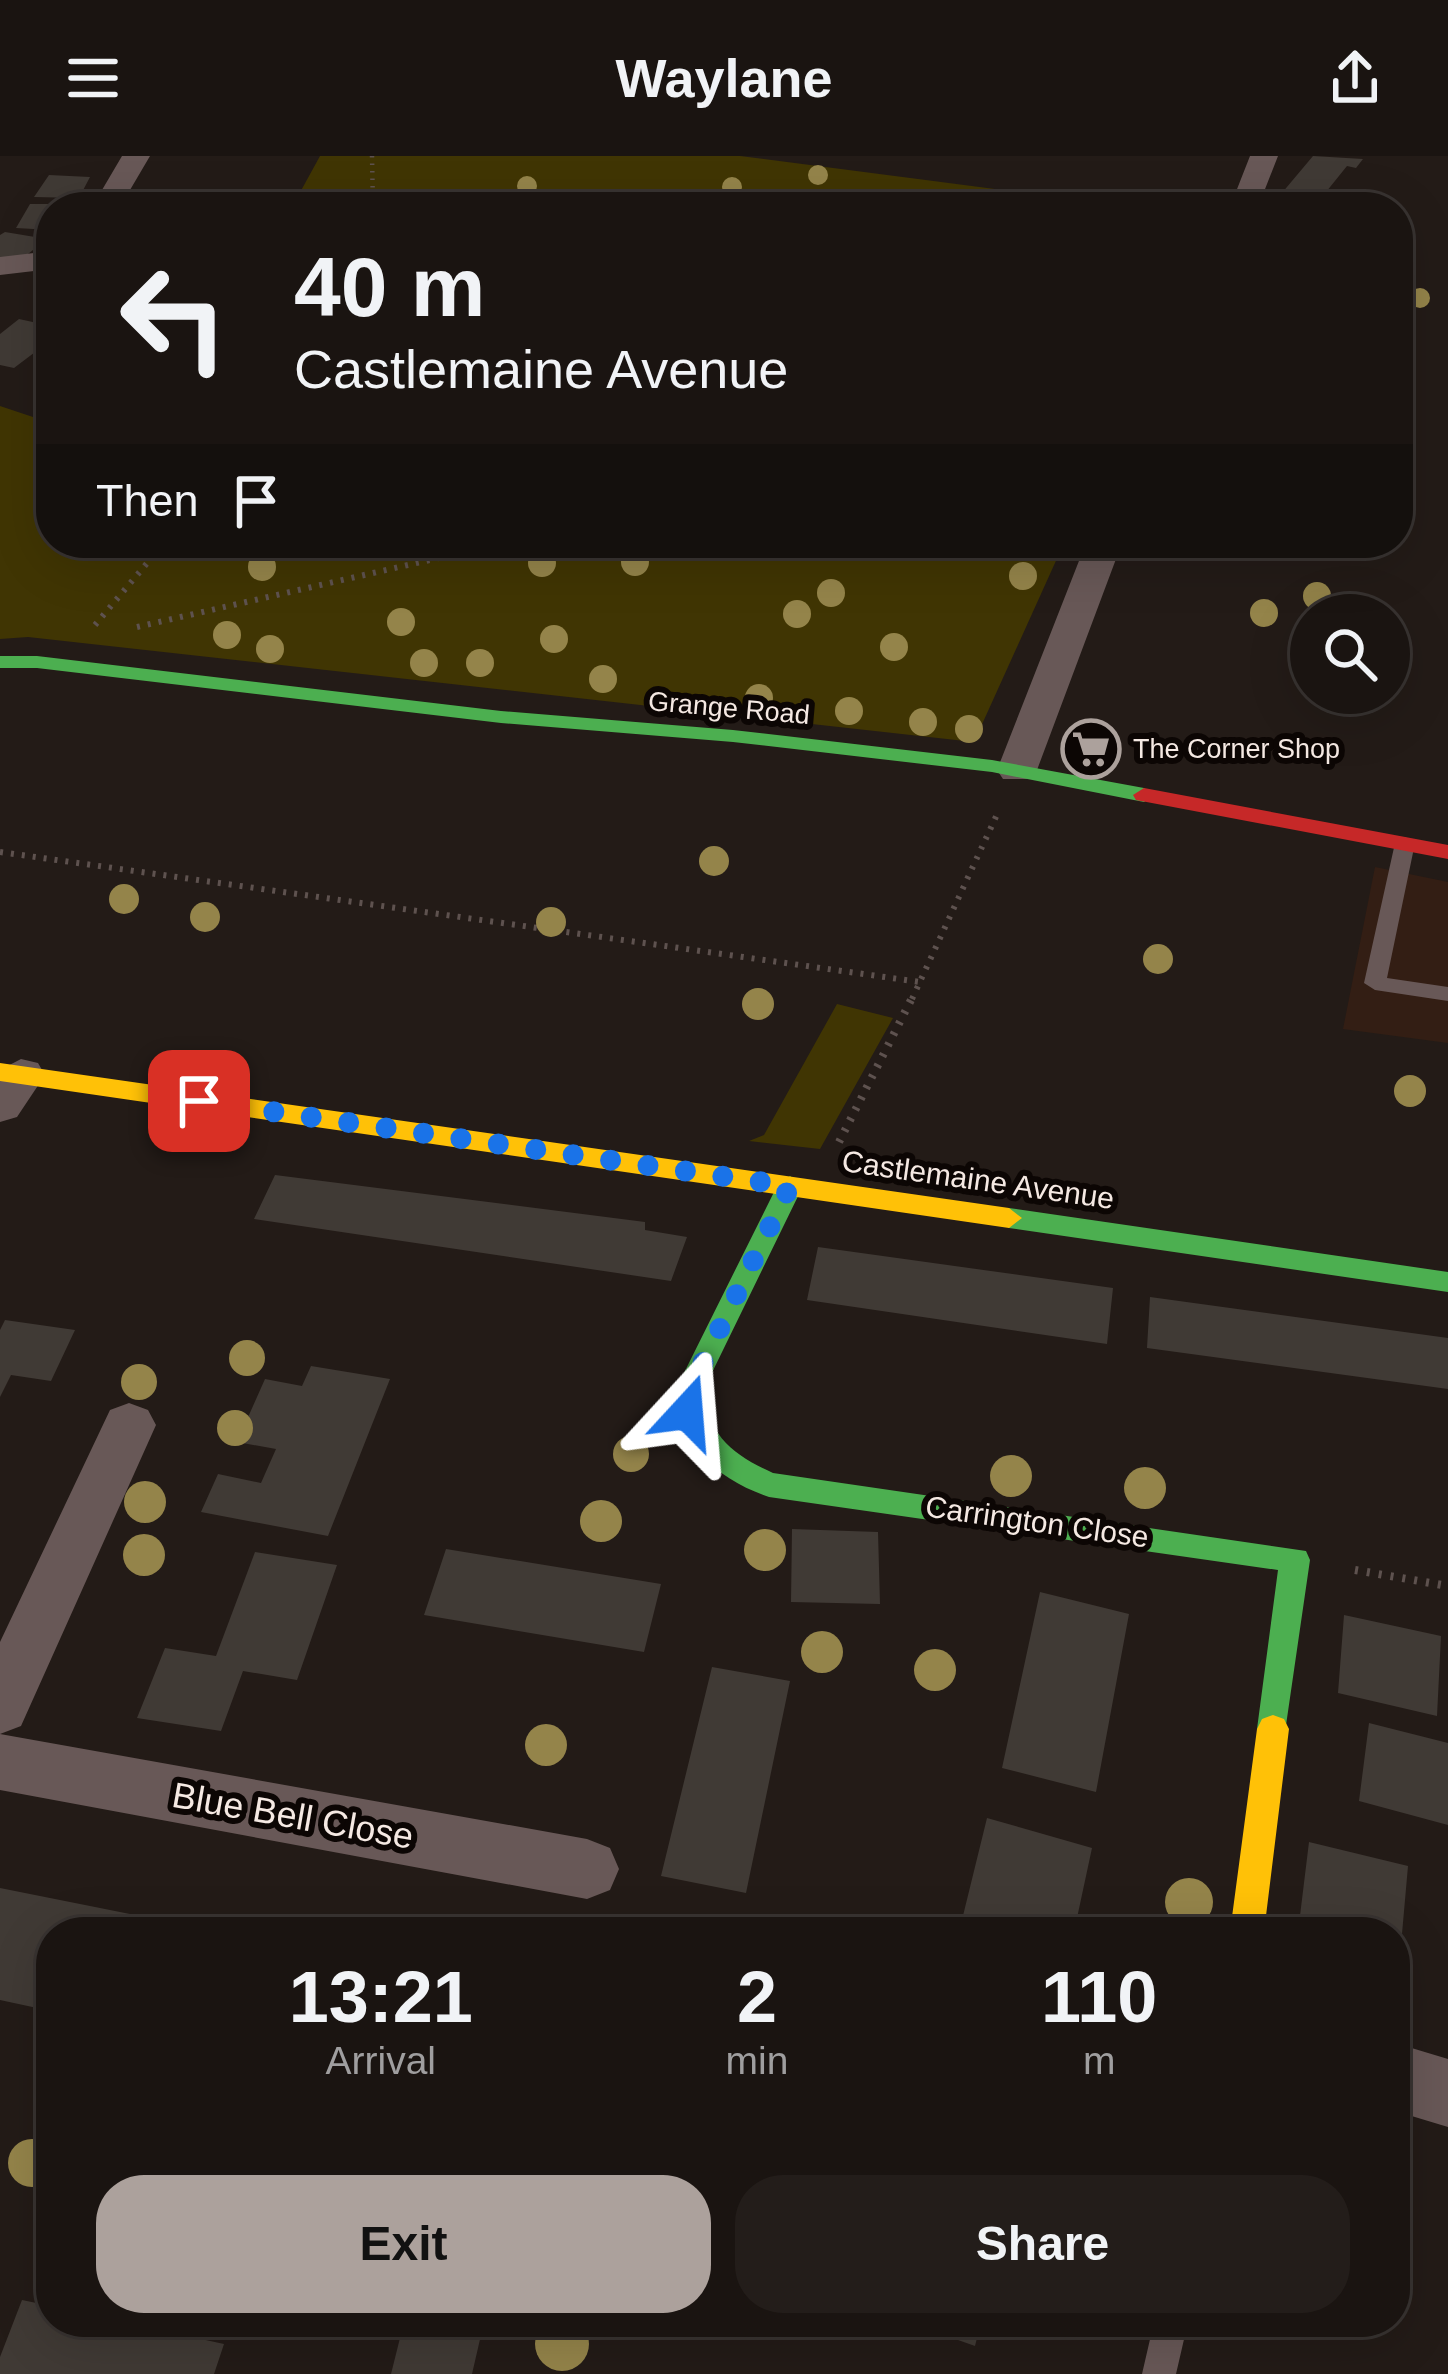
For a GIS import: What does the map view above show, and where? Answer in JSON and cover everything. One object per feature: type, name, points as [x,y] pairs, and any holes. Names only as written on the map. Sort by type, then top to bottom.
[{"type":"street","points":[[115,192],[136,156]]},
{"type":"street","points":[[1250,192],[1264,156]]},
{"type":"street","points":[[0,266],[36,262]]},
{"type":"street","points":[[1017,770],[1098,558]]},
{"type":"street","name":"Grange Road","points":[[0,662],[37,662],[1017,770],[1448,852]]},
{"type":"street","name":"Castlemaine Avenue","points":[[7,1084],[802,1188],[1448,1282]]},
{"type":"street","name":"Carrington Close","points":[[802,1188],[690,1389],[687,1412],[716,1461],[769,1485],[1295,1560]]},
{"type":"street","points":[[0,1707],[129,1425]]},
{"type":"street","points":[[1248,1917],[1295,1560]]},
{"type":"street","name":"Blue Bell Close","points":[[0,1762],[586,1868]]},
{"type":"street","points":[[1410,2082],[1448,2093]]},
{"type":"lane","points":[[1405,843],[1376,983],[1448,994]]},
{"type":"lane","points":[[1160,2374],[1168,2337]]},
{"type":"path","points":[[372,156],[373,192]]},
{"type":"path","points":[[107,633],[86,637],[152,558]]},
{"type":"path","points":[[127,628],[437,558]]},
{"type":"path","points":[[802,1188],[920,982],[1017,770]]},
{"type":"path","points":[[0,851],[920,982]]},
{"type":"path","points":[[1295,1560],[1448,1586]]},
{"type":"shaded area","points":[[320,156],[740,156],[1019,192],[300,192]]},
{"type":"shaded area","points":[[0,406],[36,415],[36,558],[1057,558],[974,742],[28,637],[0,639]]},
{"type":"shaded area","points":[[1375,867],[1448,882],[1448,1043],[1343,1029]]},
{"type":"shaded area","points":[[837,1004],[893,1018],[820,1149],[749,1141],[764,1135]]},
{"type":"building","points":[[1313,156],[1363,159],[1356,168],[1347,166],[1326,192],[1283,192]]},
{"type":"building","points":[[49,175],[90,177],[82,192],[37,192]]},
{"type":"building","points":[[30,204],[36,204],[36,229],[16,228]]},
{"type":"building","points":[[0,235],[36,237],[36,248],[19,261],[0,258]]},
{"type":"building","points":[[19,319],[36,323],[36,351],[14,368],[0,365],[0,334]]},
{"type":"building","points":[[275,1175],[645,1222],[645,1230],[687,1237],[671,1281],[254,1219]]},
{"type":"building","points":[[818,1247],[1113,1288],[1107,1344],[807,1300]]},
{"type":"building","points":[[1150,1297],[1448,1338],[1448,1389],[1147,1348]]},
{"type":"building","points":[[5,1320],[75,1330],[51,1381],[11,1375],[0,1397],[0,1330]]},
{"type":"building","points":[[311,1366],[390,1379],[328,1536],[201,1512],[218,1474],[261,1483],[276,1449],[237,1442],[265,1379],[302,1386]]},
{"type":"building","points":[[792,1529],[878,1532],[880,1604],[791,1602]]},
{"type":"building","points":[[446,1549],[661,1584],[644,1652],[424,1615]]},
{"type":"building","points":[[255,1552],[337,1565],[297,1680],[243,1671],[221,1731],[137,1718],[165,1648],[216,1656]]},
{"type":"building","points":[[1040,1592],[1129,1614],[1096,1792],[1002,1768]]},
{"type":"building","points":[[1344,1615],[1441,1636],[1437,1716],[1338,1693]]},
{"type":"building","points":[[712,1667],[790,1681],[746,1893],[661,1876]]},
{"type":"building","points":[[1369,1723],[1448,1743],[1448,1825],[1359,1801]]},
{"type":"building","points":[[987,1818],[1092,1848],[1077,1917],[963,1917]]},
{"type":"building","points":[[1309,1842],[1408,1866],[1403,1917],[1300,1917]]},
{"type":"building","points":[[0,1888],[135,1915],[36,1917],[36,2008],[0,2000]]},
{"type":"building","points":[[22,2300],[36,2303],[36,2337],[192,2337],[224,2344],[214,2374],[0,2374],[0,2357]]},
{"type":"building","points":[[400,2337],[481,2337],[472,2374],[391,2374]]},
{"type":"building","points":[[950,2337],[977,2337],[975,2346]]},
{"type":"traffic: fast","points":[[0,662],[37,662],[501,717],[733,736],[992,766],[1144,795]]},
{"type":"traffic: fast","points":[[790,1186],[690,1389],[695,1424],[712,1450],[769,1485],[1295,1560],[1273,1729]]},
{"type":"traffic: fast","points":[[1009,1218],[1448,1282]]},
{"type":"traffic: slow","points":[[0,1072],[1009,1218]]},
{"type":"traffic: slow","points":[[1249,1917],[1273,1729]]},
{"type":"traffic: jam","points":[[1144,795],[1448,852]]},
{"type":"place","name":"The Corner Shop","points":[[1091,749]]},
{"type":"route","points":[[199,1101],[790,1186],[690,1389],[687,1412]]}]
